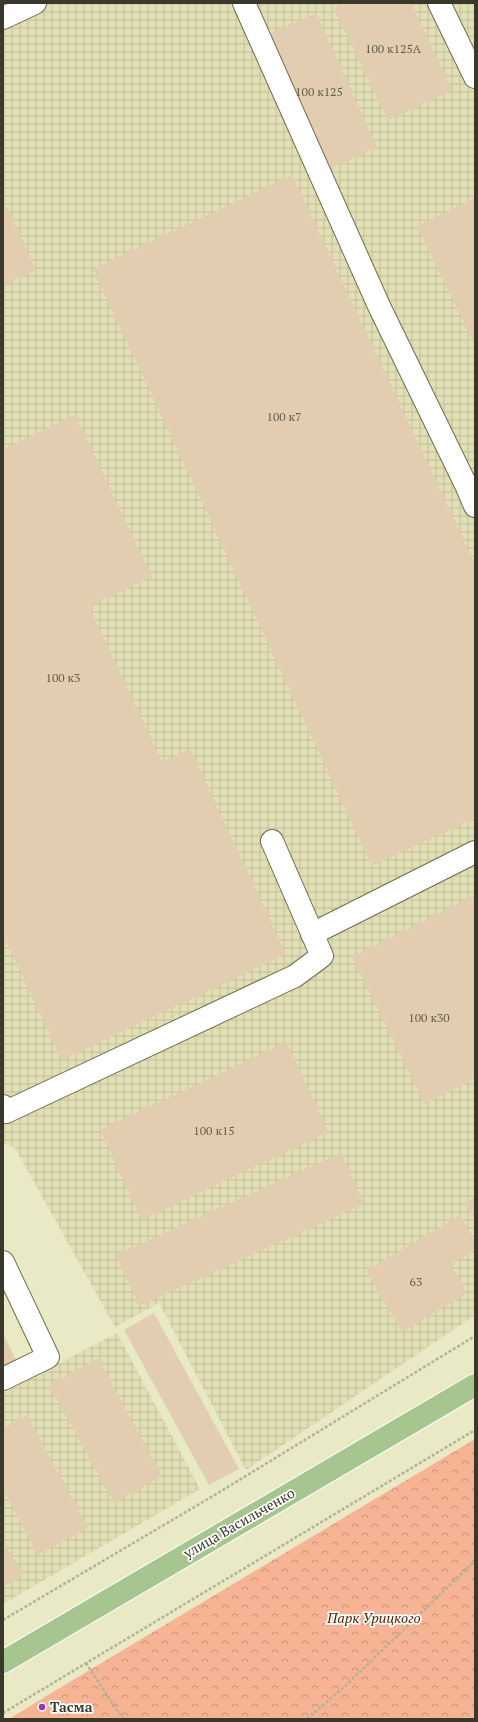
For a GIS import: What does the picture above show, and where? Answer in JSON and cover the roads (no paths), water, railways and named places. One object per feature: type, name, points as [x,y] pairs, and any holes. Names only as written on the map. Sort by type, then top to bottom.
[{"type":"main road","name":"улица Васильченко","points":[[3,1662],[475,1385]]},
{"type":"lane","points":[[3,18],[35,3]]},
{"type":"lane","points":[[244,3],[378,306],[466,484],[475,506]]},
{"type":"lane","points":[[439,3],[475,77]]},
{"type":"lane","points":[[3,1106],[6,1112],[295,976],[322,956],[272,841]]},
{"type":"lane","points":[[312,934],[475,852]]},
{"type":"lane","points":[[3,1262],[48,1357],[3,1379]]},
{"type":"place","name":"Тасма","points":[[42,1707]]},
{"type":"park label","name":"Парк Урицкого","points":[[374,1618]]}]
